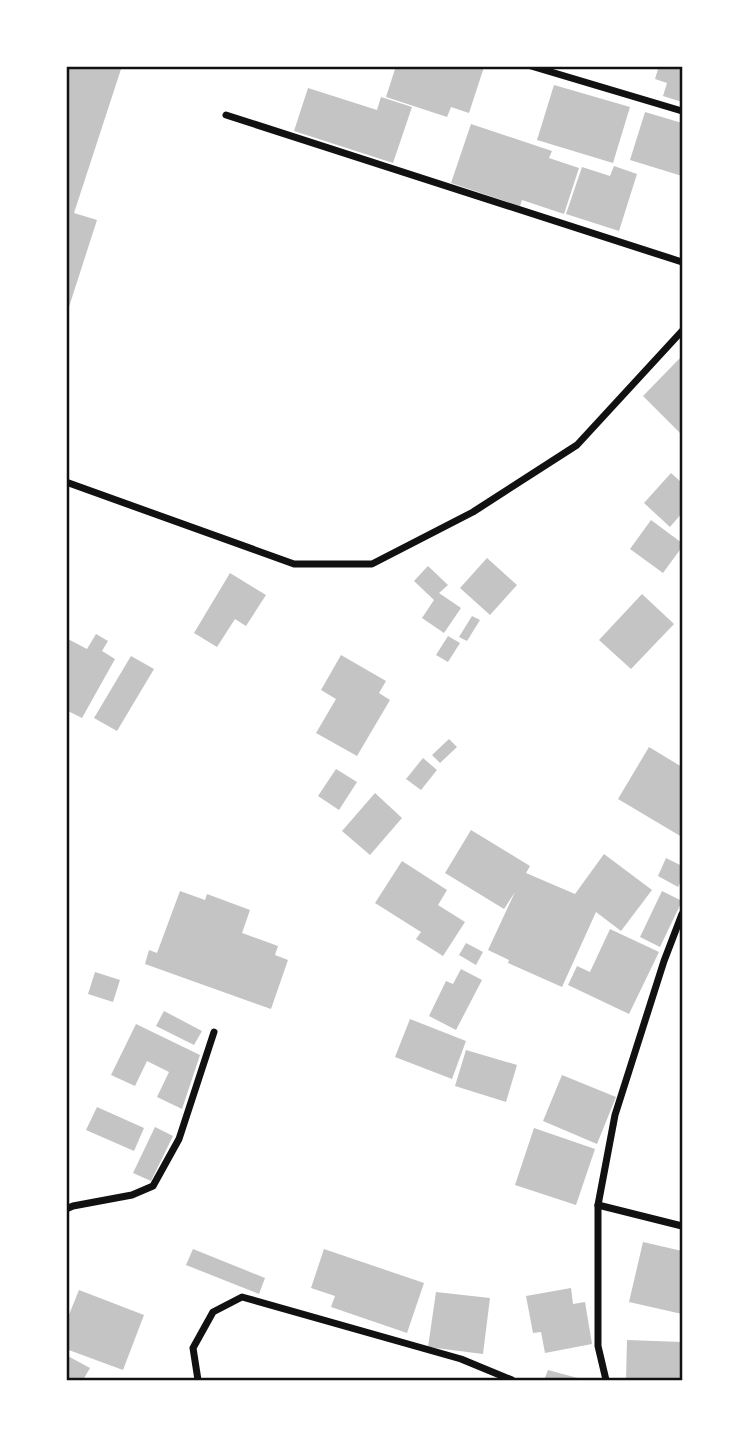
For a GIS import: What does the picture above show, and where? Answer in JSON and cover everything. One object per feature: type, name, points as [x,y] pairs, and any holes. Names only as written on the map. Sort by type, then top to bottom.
[{"type":"street","points":[[531,66],[682,111]]},
{"type":"street","points":[[226,115],[682,262]]},
{"type":"street","points":[[66,482],[294,564],[372,564],[473,512],[578,445],[682,331]]},
{"type":"street","points":[[606,1381],[598,1346],[598,1205],[615,1115],[664,961],[682,914]]},
{"type":"street","points":[[66,1209],[132,1195],[153,1186],[179,1139],[214,1032]]},
{"type":"street","points":[[598,1205],[682,1226]]},
{"type":"street","points":[[198,1381],[193,1348],[213,1312],[242,1297],[461,1359],[512,1381]]},
{"type":"building","points":[[66,66],[122,66],[74,213],[97,220],[67,313]]},
{"type":"building","points":[[396,66],[484,67],[469,113],[451,107],[447,117],[386,97]]},
{"type":"building","points":[[659,66],[682,66],[682,102],[663,96],[667,83],[655,79]]},
{"type":"building","points":[[554,85],[630,107],[613,163],[537,140]]},
{"type":"building","points":[[308,88],[377,110],[381,97],[412,107],[393,163],[294,131]]},
{"type":"building","points":[[645,112],[682,123],[682,176],[630,160]]},
{"type":"building","points":[[471,124],[552,151],[549,158],[579,168],[564,214],[522,200],[520,206],[451,183]]},
{"type":"building","points":[[614,166],[637,174],[619,231],[566,214],[582,167],[610,176]]},
{"type":"building","points":[[681,357],[682,359],[682,435],[643,396]]},
{"type":"building","points":[[671,473],[682,483],[682,513],[670,527],[644,503]]},
{"type":"building","points":[[651,520],[682,543],[682,547],[663,573],[630,549]]},
{"type":"building","points":[[487,558],[517,585],[490,615],[460,588]]},
{"type":"building","points":[[428,566],[448,585],[439,593],[461,608],[444,633],[422,618],[434,600],[414,581]]},
{"type":"building","points":[[230,573],[266,595],[246,626],[235,619],[217,647],[194,633]]},
{"type":"building","points":[[642,594],[674,624],[631,669],[599,640]]},
{"type":"building","points":[[472,616],[480,620],[467,641],[459,637]]},
{"type":"building","points":[[96,634],[108,641],[102,651],[115,659],[82,718],[66,710],[66,638],[87,649]]},
{"type":"building","points":[[448,636],[460,643],[448,662],[436,655]]},
{"type":"building","points":[[341,655],[386,681],[379,693],[390,700],[357,756],[316,733],[336,699],[321,690]]},
{"type":"building","points":[[131,656],[154,669],[117,731],[94,718]]},
{"type":"building","points":[[449,739],[457,747],[440,763],[432,755]]},
{"type":"building","points":[[649,747],[682,767],[682,837],[618,799]]},
{"type":"building","points":[[423,758],[437,770],[421,790],[406,779]]},
{"type":"building","points":[[336,769],[357,782],[339,810],[318,796]]},
{"type":"building","points":[[375,793],[402,818],[370,855],[342,831]]},
{"type":"building","points":[[471,830],[530,866],[526,873],[575,894],[604,854],[652,890],[621,931],[596,912],[562,987],[508,963],[509,960],[488,950],[515,892],[504,909],[445,873]]},
{"type":"building","points":[[666,858],[682,866],[682,879],[678,887],[658,876]]},
{"type":"building","points":[[402,861],[447,890],[438,905],[465,922],[443,956],[416,939],[421,932],[375,903]]},
{"type":"building","points":[[180,891],[205,900],[207,894],[250,910],[242,933],[278,946],[275,955],[288,960],[271,1009],[145,964],[149,950],[157,953]]},
{"type":"building","points":[[662,891],[682,901],[660,947],[640,937]]},
{"type":"building","points":[[610,929],[659,952],[629,1014],[568,985],[577,966],[590,972]]},
{"type":"building","points":[[466,943],[483,952],[476,965],[459,955]]},
{"type":"building","points":[[461,969],[482,980],[456,1030],[429,1016],[446,981],[453,984]]},
{"type":"building","points":[[95,972],[120,980],[113,1002],[88,994]]},
{"type":"building","points":[[164,1011],[202,1031],[194,1045],[156,1026]]},
{"type":"building","points":[[410,1019],[466,1041],[452,1079],[395,1057]]},
{"type":"building","points":[[136,1024],[200,1055],[182,1109],[157,1097],[169,1072],[147,1061],[135,1086],[111,1075]]},
{"type":"building","points":[[466,1050],[517,1065],[506,1102],[455,1086]]},
{"type":"building","points":[[562,1075],[616,1097],[597,1144],[543,1121]]},
{"type":"building","points":[[97,1107],[144,1128],[134,1151],[86,1130]]},
{"type":"building","points":[[155,1127],[173,1136],[151,1181],[133,1173]]},
{"type":"building","points":[[534,1128],[595,1149],[576,1205],[515,1185]]},
{"type":"building","points":[[643,1242],[682,1251],[682,1314],[629,1302]]},
{"type":"building","points":[[193,1249],[265,1278],[259,1294],[186,1265]]},
{"type":"building","points":[[324,1249],[424,1283],[407,1333],[331,1307],[335,1296],[311,1288]]},
{"type":"building","points":[[571,1288],[573,1304],[585,1302],[592,1344],[545,1353],[541,1332],[533,1333],[526,1296]]},
{"type":"building","points":[[79,1290],[144,1315],[123,1370],[66,1349],[66,1322]]},
{"type":"building","points":[[436,1292],[490,1298],[483,1354],[428,1347]]},
{"type":"building","points":[[627,1340],[682,1342],[682,1380],[626,1380]]},
{"type":"building","points":[[66,1355],[90,1368],[83,1380],[66,1380]]},
{"type":"building","points":[[548,1370],[585,1380],[544,1380]]}]
